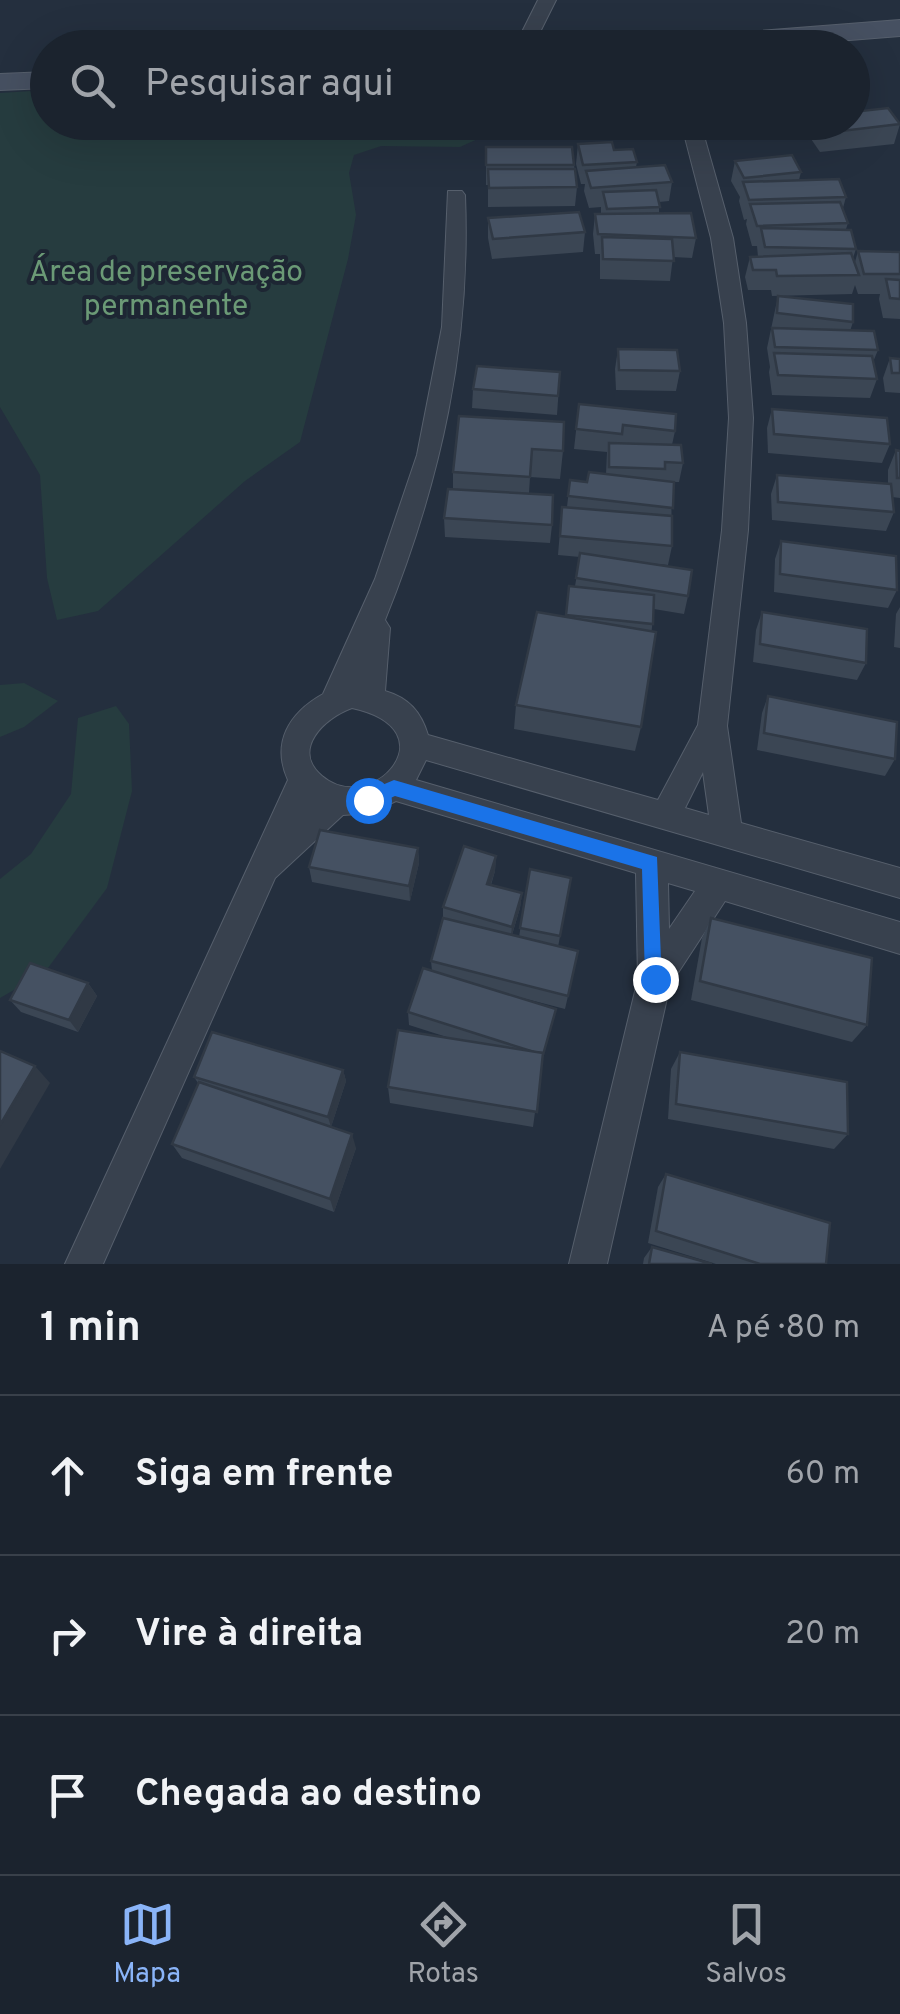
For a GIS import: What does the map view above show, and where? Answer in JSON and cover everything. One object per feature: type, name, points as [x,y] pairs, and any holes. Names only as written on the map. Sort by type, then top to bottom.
[{"type":"street","points":[[532,30],[547,0]]},
{"type":"street","points":[[870,30],[900,28]]},
{"type":"street","points":[[0,82],[30,81]]},
{"type":"street","points":[[695,140],[722,238],[735,323],[741,418],[735,530],[712,726],[727,834]]},
{"type":"street","points":[[335,700],[377,612],[422,492],[446,383],[460,259],[455,195]]},
{"type":"street","points":[[370,696],[377,612]]},
{"type":"street","points":[[370,696],[403,714],[414,728],[417,746],[411,768],[394,788],[368,800],[337,800],[304,780],[294,754],[296,740],[310,716],[335,700],[370,696]]},
{"type":"street","points":[[666,815],[712,726]]},
{"type":"street","points":[[417,746],[900,883]]},
{"type":"street","points":[[84,1264],[304,780]]},
{"type":"street","points":[[394,788],[900,938]]},
{"type":"street","points":[[257,880],[337,800]]},
{"type":"street","points":[[588,1264],[655,979],[651,863]]},
{"type":"street","points":[[655,979],[720,883]]},
{"type":"green space","name":"Área de preservação permanente","points":[[30,91],[30,140],[475,140],[460,147],[381,146],[354,155],[349,173],[356,215],[348,259],[300,442],[245,481],[98,611],[57,620],[47,578],[40,475],[0,407],[0,93]]},
{"type":"green space","points":[[24,683],[58,701],[24,727],[0,737],[0,685]]},
{"type":"green space","points":[[116,706],[129,724],[132,791],[107,888],[45,972],[0,998],[0,879],[31,854],[71,794],[78,718]]},
{"type":"building","points":[[888,108],[900,124],[870,128],[870,110]]},
{"type":"building","points":[[612,142],[614,150],[633,149],[637,162],[583,165],[578,144]]},
{"type":"building","points":[[486,147],[572,147],[574,165],[486,165]]},
{"type":"building","points":[[792,155],[801,172],[744,178],[735,161]]},
{"type":"building","points":[[665,165],[672,182],[591,188],[586,171]]},
{"type":"building","points":[[488,169],[575,169],[577,187],[489,188]]},
{"type":"building","points":[[839,179],[846,197],[749,200],[743,182]]},
{"type":"building","points":[[656,190],[660,207],[607,209],[603,192]]},
{"type":"building","points":[[840,202],[848,223],[757,226],[750,204]]},
{"type":"building","points":[[579,212],[585,232],[493,239],[488,218]]},
{"type":"building","points":[[691,213],[696,238],[598,234],[595,214]]},
{"type":"building","points":[[761,228],[851,230],[856,249],[765,247]]},
{"type":"building","points":[[602,237],[672,239],[674,261],[603,259]]},
{"type":"building","points":[[858,251],[900,252],[900,274],[864,274]]},
{"type":"building","points":[[851,253],[859,275],[777,276],[776,270],[753,270],[750,257]]},
{"type":"building","points":[[886,279],[900,280],[900,299],[890,298]]},
{"type":"building","points":[[778,296],[853,304],[853,322],[777,313]]},
{"type":"building","points":[[772,328],[874,331],[878,350],[775,347]]},
{"type":"building","points":[[618,349],[677,350],[680,371],[619,370]]},
{"type":"building","points":[[774,353],[872,356],[877,379],[778,375]]},
{"type":"building","points":[[890,358],[900,359],[900,373],[892,373]]},
{"type":"building","points":[[477,366],[560,372],[558,396],[473,389]]},
{"type":"building","points":[[579,404],[676,414],[675,431],[623,425],[622,434],[576,429]]},
{"type":"building","points":[[772,409],[887,418],[890,444],[774,434]]},
{"type":"building","points":[[459,416],[564,422],[563,451],[532,449],[530,477],[453,472]]},
{"type":"building","points":[[609,443],[681,445],[683,463],[665,462],[665,469],[609,467]]},
{"type":"building","points":[[896,450],[900,451],[900,478],[897,478]]},
{"type":"building","points":[[589,472],[674,482],[673,508],[568,496],[570,480],[587,482]]},
{"type":"building","points":[[777,475],[891,484],[894,512],[778,502]]},
{"type":"building","points":[[448,489],[553,495],[552,525],[444,518]]},
{"type":"building","points":[[562,507],[672,516],[672,546],[560,536]]},
{"type":"building","points":[[781,541],[896,556],[897,590],[780,574]]},
{"type":"building","points":[[580,553],[692,570],[688,596],[576,578]]},
{"type":"building","points":[[569,586],[654,595],[653,624],[566,615]]},
{"type":"building","points":[[537,612],[656,632],[641,727],[516,705]]},
{"type":"building","points":[[762,612],[867,629],[866,663],[760,644]]},
{"type":"building","points":[[768,696],[897,722],[895,759],[764,733]]},
{"type":"building","points":[[320,830],[418,848],[409,886],[309,867]]},
{"type":"building","points":[[464,846],[496,856],[487,884],[522,893],[512,927],[443,907]]},
{"type":"building","points":[[530,869],[571,878],[560,936],[520,928]]},
{"type":"building","points":[[443,918],[578,951],[568,996],[431,961]]},
{"type":"building","points":[[711,918],[872,958],[867,1025],[700,981]]},
{"type":"building","points":[[30,963],[88,983],[69,1020],[10,1000]]},
{"type":"building","points":[[423,968],[556,1009],[543,1055],[408,1012]]},
{"type":"building","points":[[398,1030],[543,1053],[537,1112],[388,1087]]},
{"type":"building","points":[[212,1032],[343,1070],[328,1117],[194,1077]]},
{"type":"building","points":[[0,1051],[35,1066],[0,1125]]},
{"type":"building","points":[[680,1052],[847,1082],[848,1134],[676,1104]]},
{"type":"building","points":[[199,1082],[352,1134],[330,1199],[172,1144]]},
{"type":"building","points":[[666,1174],[830,1223],[826,1264],[760,1264],[656,1231]]},
{"type":"building","points":[[652,1247],[712,1264],[649,1264]]},
{"type":"route","points":[[368,800],[394,788],[651,863],[655,979]]}]
